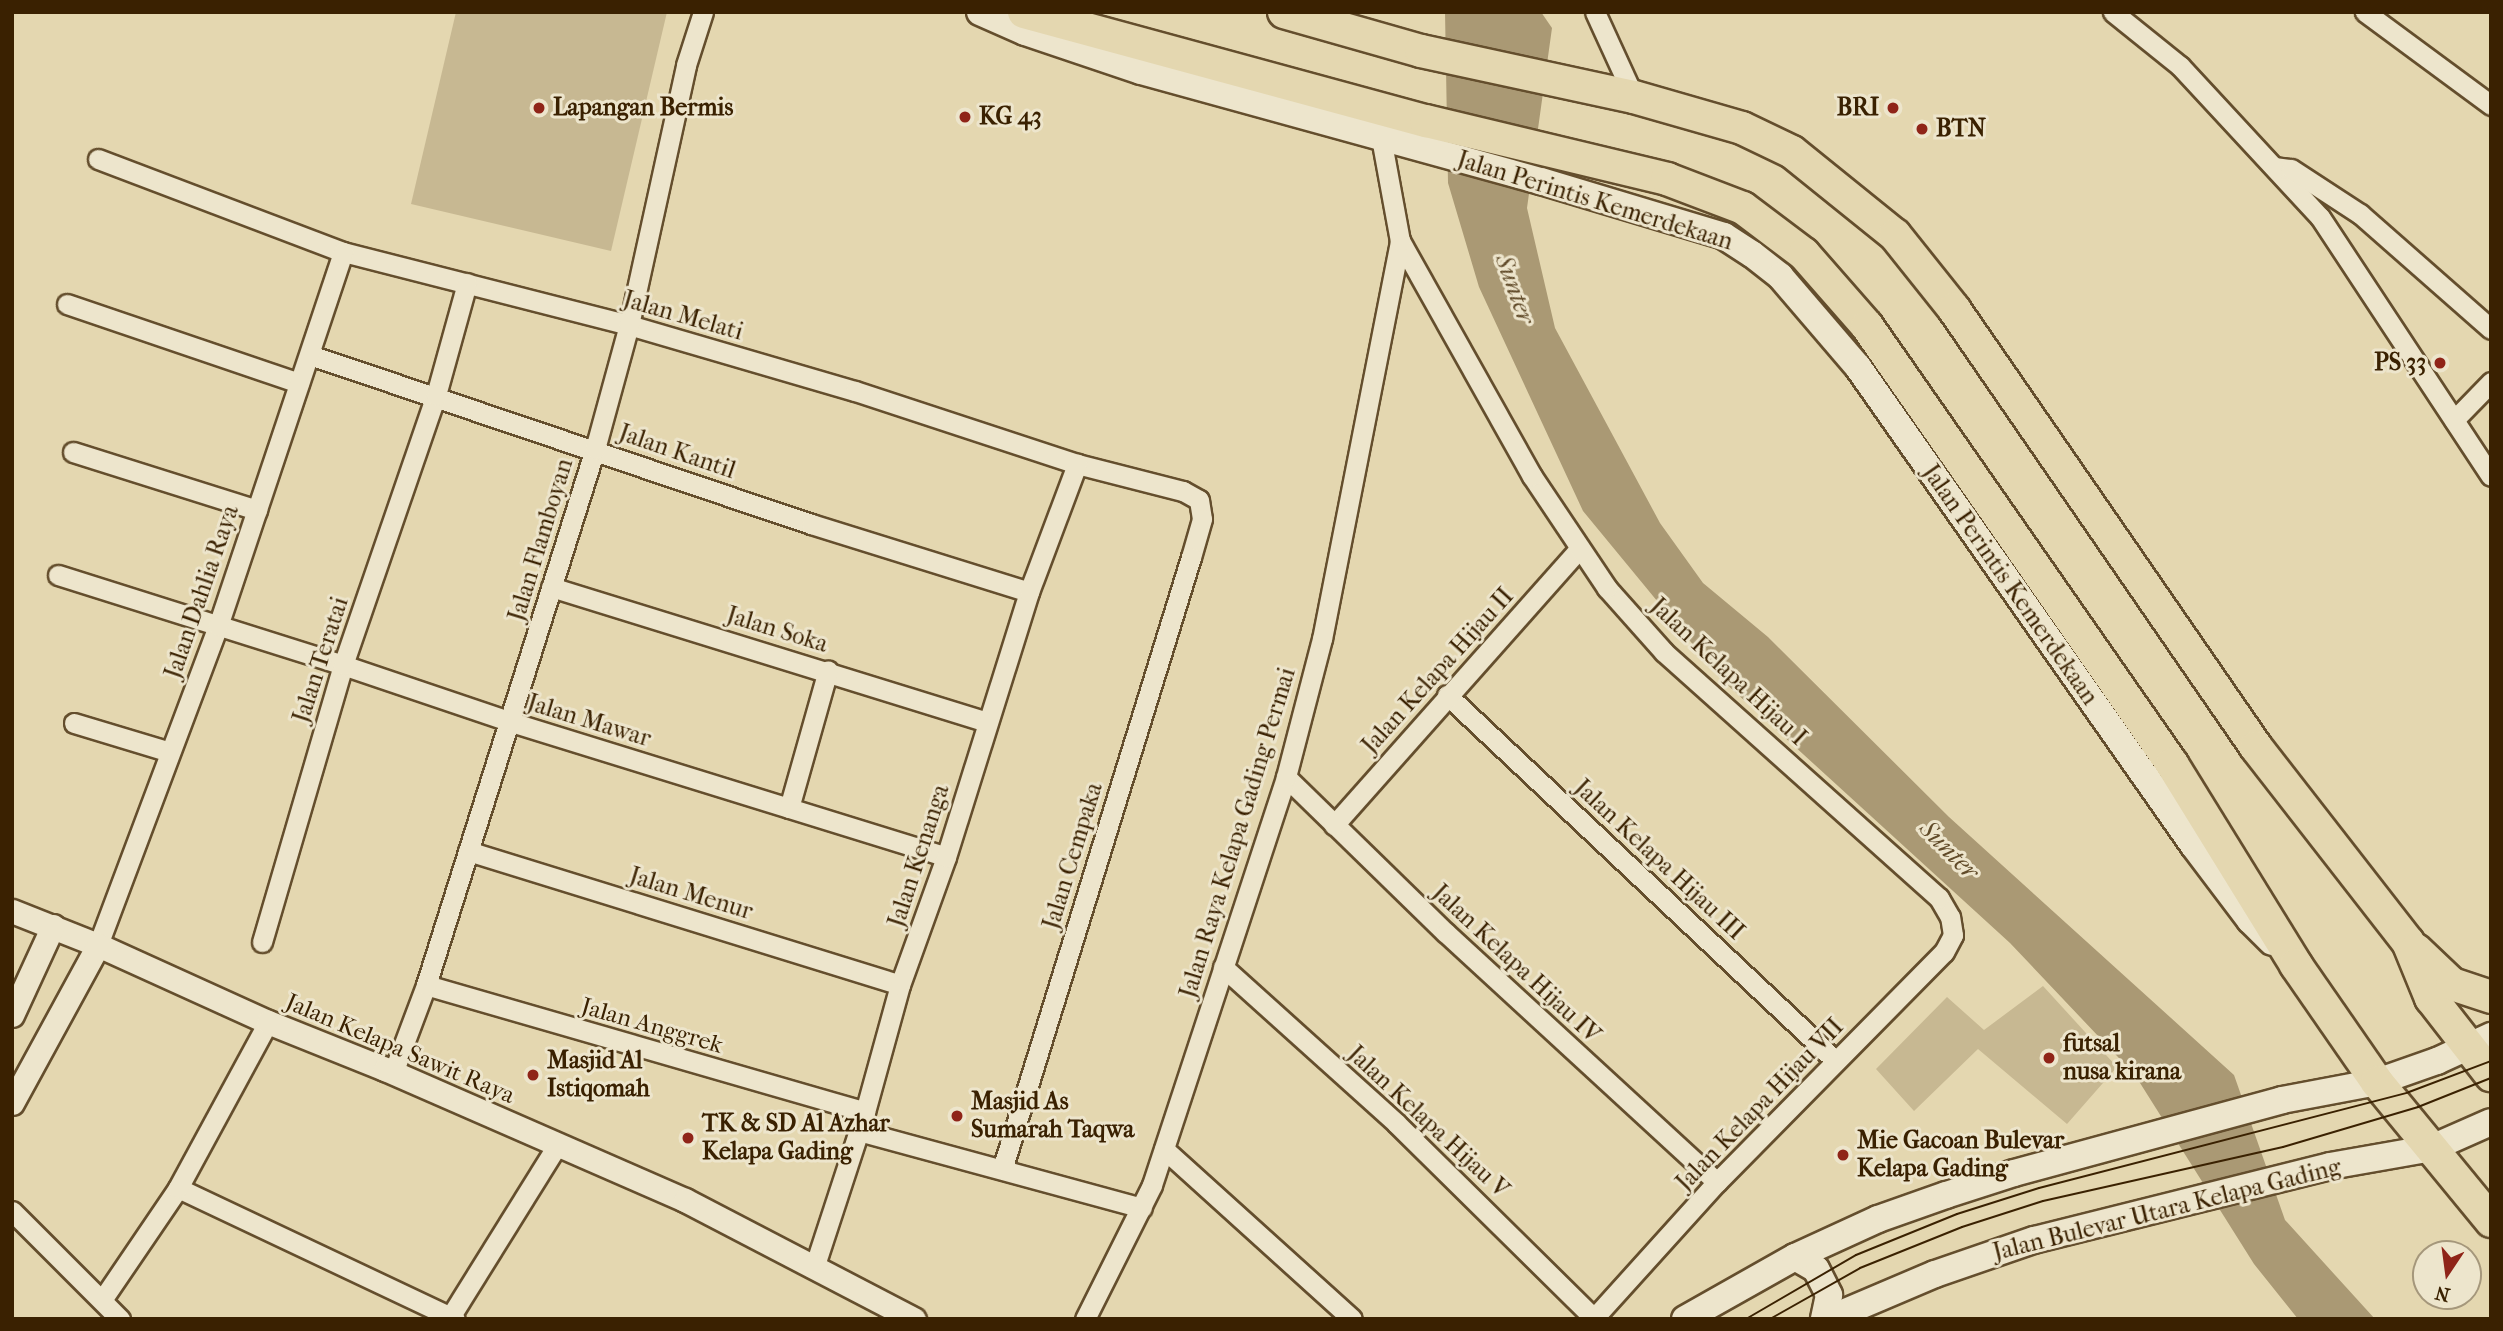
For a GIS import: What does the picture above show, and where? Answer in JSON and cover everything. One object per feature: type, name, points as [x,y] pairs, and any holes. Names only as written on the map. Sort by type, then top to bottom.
[{"type":"highway","name":"Jalan Perintis Kemerdekaan","points":[[1024,12],[1424,134],[1548,167],[1667,179],[1743,208],[1804,254],[1867,326],[2172,764],[2296,965],[2377,1082],[2491,1221]]},
{"type":"highway","points":[[1284,12],[1421,51],[1634,97],[1742,128],[1792,152],[1842,190],[1906,246],[1962,320],[2256,747],[2408,942],[2452,984],[2491,997]]},
{"type":"highway","points":[[2408,942],[2431,998],[2480,1041],[2491,1075]]},
{"type":"main road","name":"Jalan Perintis Kemerdekaan","points":[[980,12],[1025,32],[1141,71],[1381,137],[1424,134]]},
{"type":"main road","points":[[1685,1319],[1794,1257],[1878,1219],[1946,1195],[2282,1100],[2377,1082],[2480,1041]]},
{"type":"main road","name":"Jalan Bulevar Utara Kelapa Gading","points":[[1827,1319],[1935,1274],[2035,1240],[2303,1174],[2432,1148],[2491,1122]]},
{"type":"main road","points":[[1794,1257],[1816,1269],[1829,1296],[1827,1319]]},
{"type":"street","name":"Jalan Flamboyan","points":[[393,1073],[426,985],[595,449],[629,325],[686,65],[703,12]]},
{"type":"street","points":[[1595,12],[1634,97]]},
{"type":"street","points":[[2113,12],[2180,66],[2320,217],[2491,476]]},
{"type":"street","points":[[2365,12],[2491,105]]},
{"type":"street","name":"Jalan Raya Kelapa Gading Permai","points":[[1086,1319],[1142,1208],[1164,1149],[1286,777],[1322,639],[1400,242],[1381,137]]},
{"type":"street","name":"Jalan Melati","points":[[98,159],[343,252],[629,325],[855,391],[1077,464],[1194,495],[1199,500],[1202,519],[1191,557]]},
{"type":"street","points":[[2273,166],[2291,169],[2360,214],[2491,329]]},
{"type":"street","name":"Jalan Kelapa Hijau I","points":[[1400,242],[1484,395],[1578,549],[1664,652],[1939,898],[1953,925]]},
{"type":"street","name":"Jalan Dahlia Raya","points":[[98,945],[218,626],[343,252]]},
{"type":"street","name":"Jalan Teratai","points":[[262,942],[343,665],[436,396],[467,283]]},
{"type":"street","points":[[67,304],[299,383]]},
{"type":"street","name":"Jalan Kantil","points":[[310,355],[811,524],[1029,592]]},
{"type":"street","points":[[2454,420],[2491,382]]},
{"type":"street","points":[[73,452],[257,510]]},
{"type":"street","name":"Jalan Kenanga","points":[[816,1265],[865,1112],[900,985],[946,857],[1029,592],[1077,464]]},
{"type":"street","name":"Jalan Kelapa Hijau II","points":[[1334,825],[1578,549]]},
{"type":"street","name":"Jalan Cempaka","points":[[1002,1170],[1191,557]]},
{"type":"street","name":"Jalan Mawar","points":[[58,575],[343,665],[511,722],[946,857]]},
{"type":"street","name":"Jalan Soka","points":[[551,587],[828,670],[988,722]]},
{"type":"street","points":[[789,808],[828,670]]},
{"type":"street","name":"Jalan Kelapa Hijau III","points":[[1447,695],[1836,1061]]},
{"type":"street","points":[[74,723],[170,752]]},
{"type":"street","name":"Jalan Kelapa Hijau IV","points":[[1286,777],[1446,933],[1717,1182]]},
{"type":"street","name":"Jalan Menur","points":[[468,851],[900,985]]},
{"type":"street","name":"Jalan Kelapa Sawit Raya","points":[[12,911],[98,945],[685,1200],[816,1265],[914,1319]]},
{"type":"street","name":"Jalan Kelapa Hijau VII","points":[[1594,1318],[1717,1182],[1944,952],[1953,935],[1953,925]]},
{"type":"street","points":[[12,1015],[53,926]]},
{"type":"street","points":[[12,1103],[98,945]]},
{"type":"street","name":"Jalan Kelapa Hijau V","points":[[1223,967],[1396,1123],[1594,1318]]},
{"type":"street","name":"Jalan Anggrek","points":[[426,985],[865,1112]]},
{"type":"street","points":[[102,1300],[178,1188],[268,1021]]},
{"type":"street","points":[[859,1131],[1142,1208]]},
{"type":"street","points":[[178,1188],[451,1318],[558,1144]]},
{"type":"street","points":[[1164,1149],[1352,1319]]},
{"type":"street","points":[[12,1210],[120,1319]]},
{"type":"shaded area","name":"Lapangan Bermis","points":[[456,12],[667,12],[611,251],[411,204]]},
{"type":"shaded area","name":"futsal nusa kirana","points":[[2043,986],[2117,1067],[2067,1124],[1978,1049],[1914,1111],[1876,1069],[1947,997],[1984,1030]]},
{"type":"water","name":"Sunter","points":[[1445,12],[1541,12],[1552,28],[1527,208],[1555,328],[1660,523],[1703,583],[1768,637],[1949,817],[2234,1075],[2285,1220],[2375,1319],[2298,1319],[2254,1264],[2135,1075],[2010,943],[1723,681],[1583,511],[1479,287],[1448,183]]},
{"type":"tram line","points":[[1746,1319],[1856,1255],[1957,1214],[2039,1188],[2409,1092],[2491,1061]]},
{"type":"tram line","points":[[1770,1319],[1860,1268],[1962,1227],[2043,1201],[2283,1147],[2418,1107],[2491,1078]]},
{"type":"place","name":"Lapangan Bermis","points":[[539,108]]},
{"type":"place","name":"BRI","points":[[1893,108]]},
{"type":"place","name":"KG 43","points":[[965,117]]},
{"type":"place","name":"BTN","points":[[1922,129]]},
{"type":"place","name":"PS 33","points":[[2440,363]]},
{"type":"place","name":"futsal nusa kirana","points":[[2049,1058]]},
{"type":"place","name":"Masjid Al Istiqomah","points":[[533,1075]]},
{"type":"place","name":"Masjid As Sumarah Taqwa","points":[[957,1116]]},
{"type":"place","name":"TK & SD Al Azhar Kelapa Gading","points":[[688,1138]]},
{"type":"place","name":"Mie Gacoan Bulevar Kelapa Gading","points":[[1843,1155]]}]
